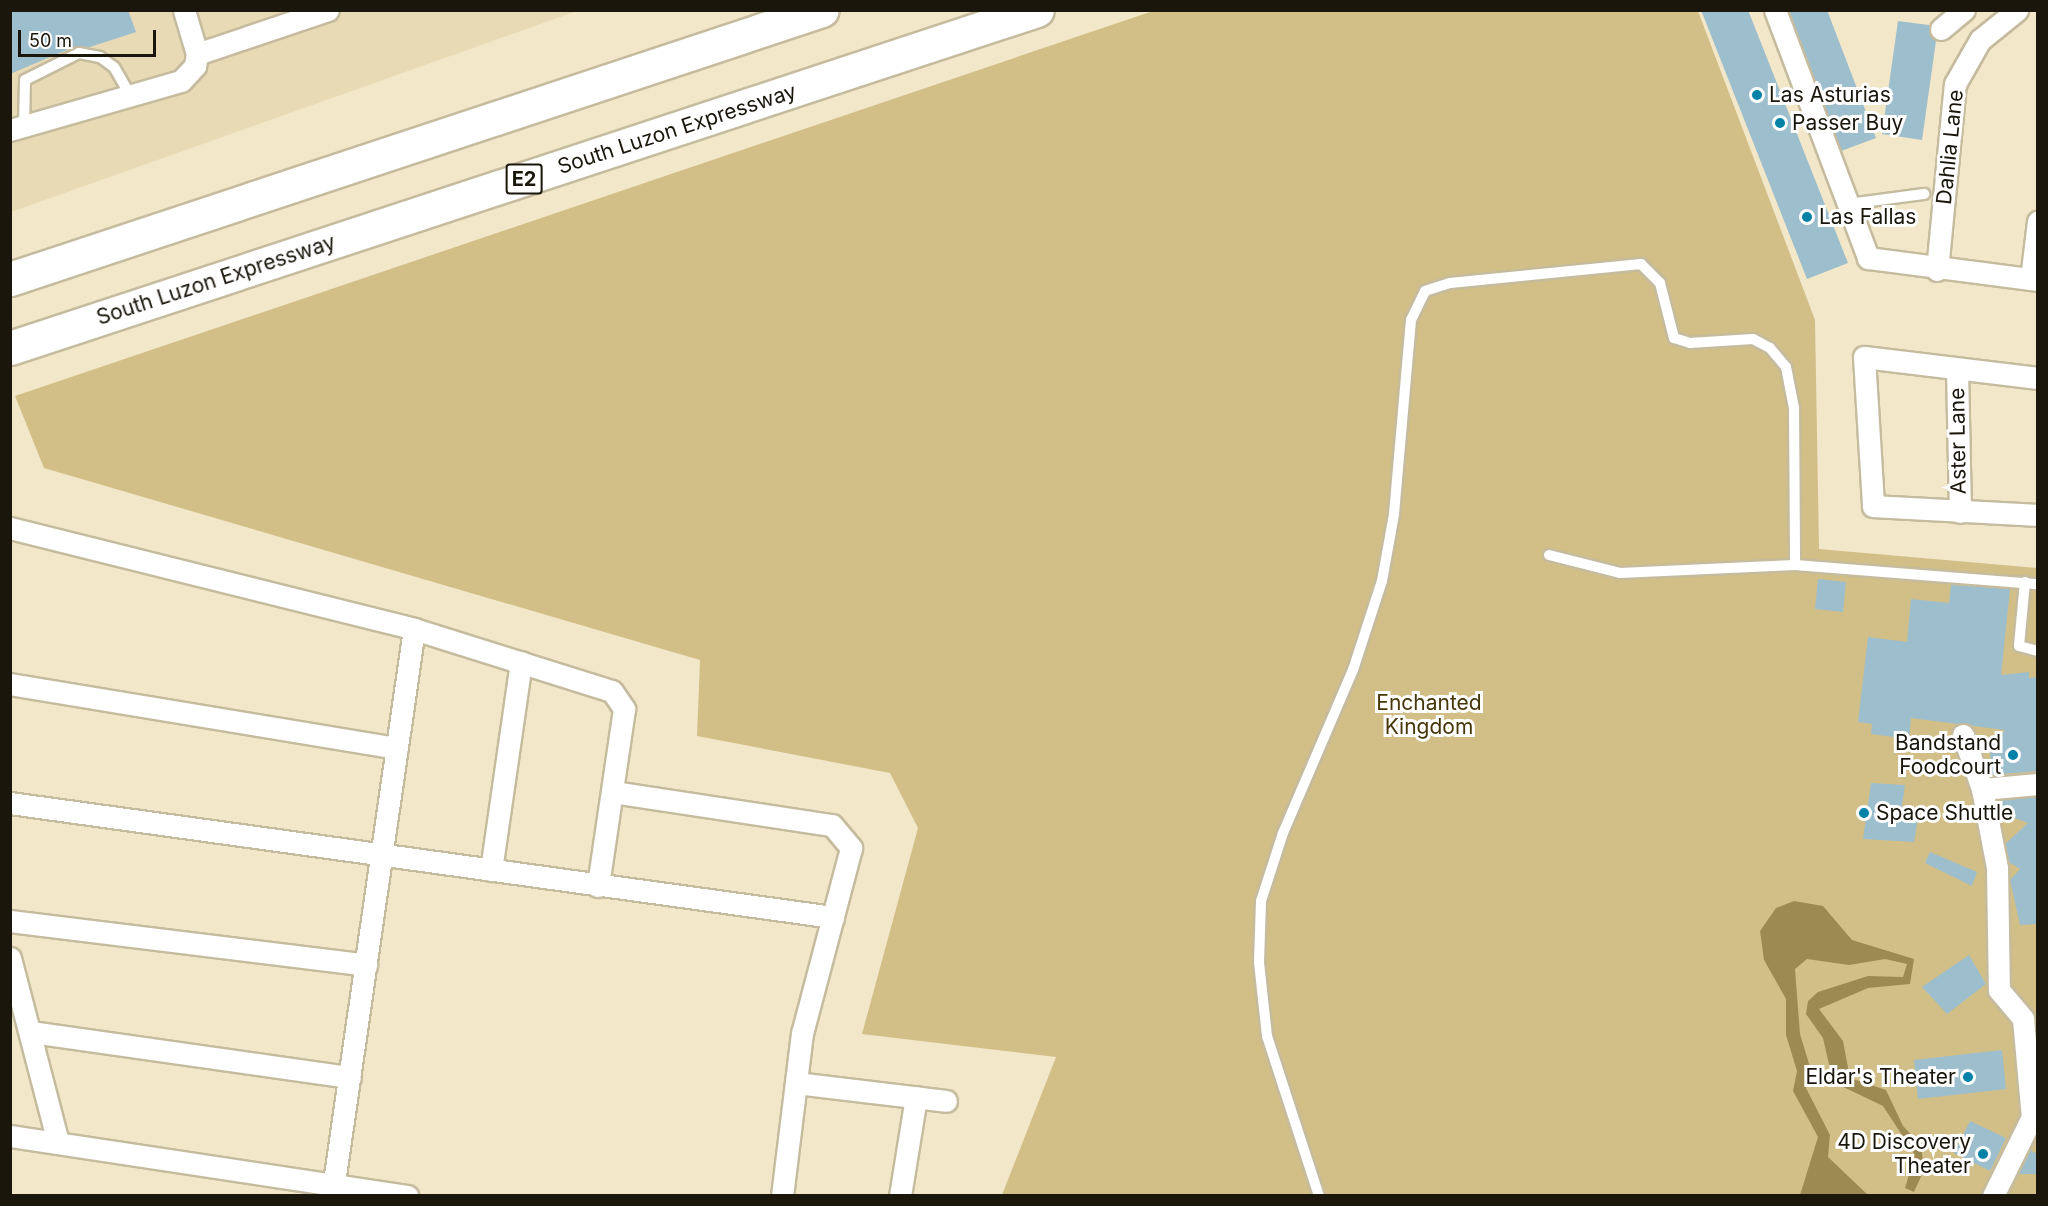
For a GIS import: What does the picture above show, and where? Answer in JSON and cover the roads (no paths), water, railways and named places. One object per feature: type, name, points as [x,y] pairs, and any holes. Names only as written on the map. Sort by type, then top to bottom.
[{"type":"highway","points":[[10,279],[822,10]]},
{"type":"highway","name":"South Luzon Expressway","points":[[10,348],[1036,10]]},
{"type":"street","points":[[17,128],[181,81],[195,66],[197,54],[184,10]]},
{"type":"street","points":[[197,54],[328,10]]},
{"type":"street","points":[[1775,10],[1868,258],[1937,270],[2034,280],[2037,221]]},
{"type":"street","points":[[1941,29],[1964,10]]},
{"type":"street","name":"Dahlia Lane","points":[[1937,270],[1955,84],[1980,40],[2017,10]]},
{"type":"street","points":[[2037,378],[1864,357],[1873,506],[2037,515]]},
{"type":"street","name":"Aster Lane","points":[[1957,369],[1960,512]]},
{"type":"street","points":[[10,528],[414,629],[612,691],[620,699],[624,709],[598,886]]},
{"type":"street","points":[[333,1190],[384,853],[414,629]]},
{"type":"street","points":[[491,870],[521,662]]},
{"type":"street","points":[[10,684],[397,748]]},
{"type":"street","points":[[1963,735],[1982,789],[1997,868],[1999,990],[2030,1018],[2035,1119],[2005,1192]]},
{"type":"street","points":[[1982,789],[2037,784]]},
{"type":"street","points":[[613,792],[831,825],[851,848],[802,1033],[782,1196]]},
{"type":"street","points":[[10,803],[833,917]]},
{"type":"street","points":[[10,921],[366,965]]},
{"type":"street","points":[[10,958],[32,1032],[58,1142]]},
{"type":"street","points":[[32,1032],[350,1077]]},
{"type":"street","points":[[796,1083],[946,1101]]},
{"type":"street","points":[[900,1196],[916,1097]]},
{"type":"street","points":[[10,1136],[58,1142],[333,1190],[408,1196]]},
{"type":"lane","points":[[17,128],[25,80],[79,53],[114,67],[131,96]]},
{"type":"lane","points":[[1848,204],[1924,194]]},
{"type":"lane","points":[[1319,1196],[1267,1036],[1259,962],[1261,901],[1283,833],[1353,670],[1382,581],[1394,514],[1410,320],[1425,291],[1450,283],[1641,264],[1660,283],[1674,338],[1690,343],[1753,339],[1770,348],[1786,367],[1794,408],[1795,565]]},
{"type":"lane","points":[[1549,555],[1620,573],[1795,565],[2037,584]]},
{"type":"lane","points":[[2025,582],[2019,646],[2037,651]]},
{"type":"place","name":"Las Asturias","points":[[1757,95]]},
{"type":"place","name":"Passer Buy","points":[[1780,123]]},
{"type":"place","name":"Las Fallas","points":[[1807,217]]},
{"type":"place","name":"Bandstand Foodcourt","points":[[2013,755]]},
{"type":"place","name":"Space Shuttle","points":[[1864,813]]},
{"type":"place","name":"Eldar's Theater","points":[[1968,1077]]},
{"type":"place","name":"4D Discovery Theater","points":[[1983,1154]]},
{"type":"park label","name":"Enchanted Kingdom","points":[[1429,715]]}]
